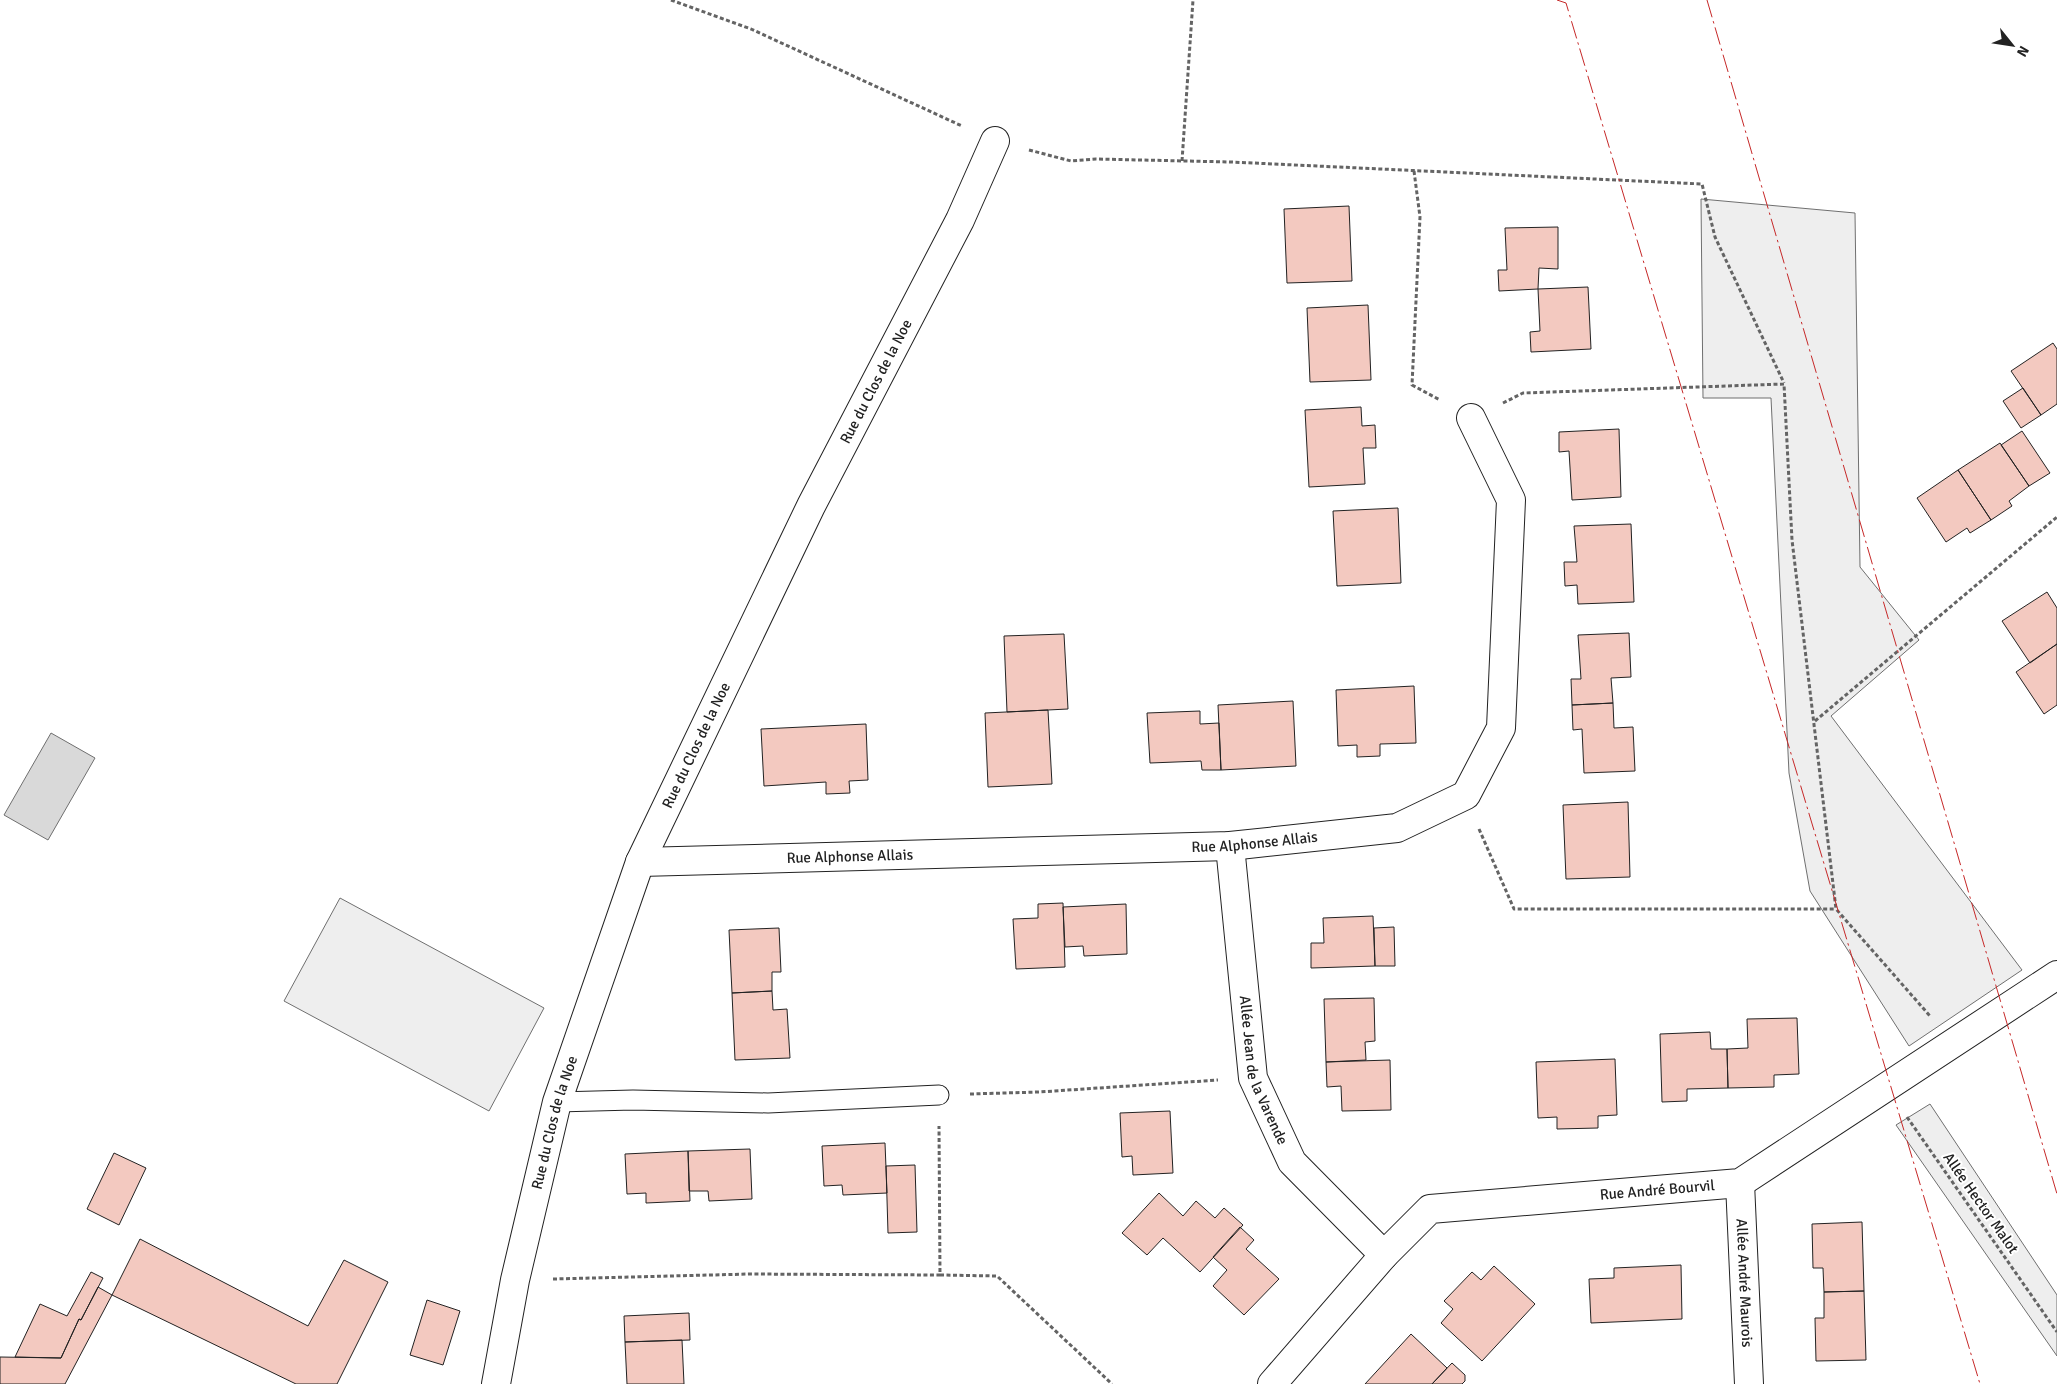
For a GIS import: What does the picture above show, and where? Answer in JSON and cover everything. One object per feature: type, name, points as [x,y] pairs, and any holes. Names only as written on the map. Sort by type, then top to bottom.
[{"type":"street","name":"Rue du Clos de la Noe","points":[[496,1384],[515,1280],[557,1102],[640,862],[811,506],[960,220],[995,141]]},
{"type":"street","points":[[1466,796],[1501,728],[1511,500],[1471,418]]},
{"type":"street","name":"Rue Alphonse Allais","points":[[640,862],[1230,846],[1397,828],[1466,796]]},
{"type":"street","name":"Allée Jean de la Varende","points":[[1230,846],[1252,1078],[1292,1162],[1384,1254]]},
{"type":"street","name":"Rue André Bourvil","points":[[1272,1384],[1384,1254],[1430,1209],[1740,1183],[2057,974]]},
{"type":"street","name":"Allée André Maurois","points":[[1740,1183],[1750,1384]]},
{"type":"lane","points":[[557,1102],[633,1100],[768,1103],[939,1095]]},
{"type":"path","points":[[671,0],[751,29],[995,141],[1071,161],[1096,159],[1182,161],[1702,184],[1715,237],[1784,384],[1792,540],[1836,909],[1953,1043]]},
{"type":"path","points":[[1182,161],[1193,0]]},
{"type":"path","points":[[1414,171],[1420,217],[1412,385],[1471,418],[1523,393],[1784,384]]},
{"type":"path","points":[[1814,722],[2057,517]]},
{"type":"path","points":[[1466,796],[1514,909],[1836,909]]},
{"type":"path","points":[[940,1275],[939,1095],[1039,1092],[1252,1078]]},
{"type":"path","name":"Allée Hector Malot","points":[[1886,1087],[2057,1332]]},
{"type":"path","points":[[515,1280],[750,1274],[997,1276],[1112,1384]]},
{"type":"shaded area","points":[[1701,199],[1855,213],[1860,567],[1919,640],[1831,716],[2022,970],[1909,1046],[1810,891],[1789,773],[1771,398],[1703,398]]},
{"type":"shaded area","points":[[51,733],[95,758],[48,840],[4,815]]},
{"type":"shaded area","points":[[340,898],[544,1008],[489,1111],[284,1001]]},
{"type":"shaded area","points":[[1930,1104],[2057,1295],[2057,1356],[1896,1125]]},
{"type":"building","points":[[1349,206],[1352,281],[1287,283],[1284,209]]},
{"type":"building","points":[[1558,227],[1558,269],[1539,268],[1538,289],[1499,291],[1498,270],[1507,270],[1505,228]]},
{"type":"building","points":[[1588,287],[1591,349],[1531,352],[1530,332],[1540,331],[1538,289]]},
{"type":"building","points":[[1368,305],[1371,380],[1310,382],[1307,308]]},
{"type":"building","points":[[2053,343],[2057,349],[2057,404],[2041,415],[2011,371]]},
{"type":"building","points":[[2023,388],[2041,415],[2021,428],[2003,401]]},
{"type":"building","points":[[1361,407],[1362,426],[1375,425],[1376,448],[1363,448],[1365,484],[1309,487],[1305,410]]},
{"type":"building","points":[[1619,429],[1621,497],[1572,500],[1569,451],[1559,452],[1559,432]]},
{"type":"building","points":[[2022,431],[2050,473],[2029,486],[2001,445]]},
{"type":"building","points":[[2000,443],[2029,486],[2009,501],[2012,506],[1991,520],[1958,470]]},
{"type":"building","points":[[1958,470],[1991,520],[1970,533],[1967,528],[1946,542],[1917,498]]},
{"type":"building","points":[[1398,508],[1401,583],[1337,586],[1333,511]]},
{"type":"building","points":[[1631,524],[1634,602],[1578,604],[1577,585],[1565,586],[1564,562],[1577,562],[1574,526]]},
{"type":"building","points":[[2047,592],[2057,608],[2057,644],[2030,663],[2002,621]]},
{"type":"building","points":[[1629,633],[1631,677],[1611,678],[1613,703],[1572,705],[1571,679],[1581,679],[1578,635]]},
{"type":"building","points":[[1064,634],[1068,709],[1007,712],[1004,636]]},
{"type":"building","points":[[2057,644],[2057,705],[2044,714],[2016,672]]},
{"type":"building","points":[[1414,686],[1416,743],[1380,744],[1380,756],[1357,757],[1357,745],[1338,746],[1336,690]]},
{"type":"building","points":[[1293,701],[1296,766],[1221,770],[1218,705]]},
{"type":"building","points":[[1613,703],[1614,728],[1633,727],[1635,771],[1584,773],[1582,729],[1573,730],[1572,705]]},
{"type":"building","points":[[1048,710],[1052,784],[988,787],[985,713]]},
{"type":"building","points":[[1200,711],[1200,724],[1219,723],[1221,770],[1202,770],[1201,761],[1150,763],[1147,713]]},
{"type":"building","points":[[866,724],[868,780],[849,781],[850,793],[826,794],[826,782],[764,786],[761,729]]},
{"type":"building","points":[[1628,802],[1630,877],[1566,879],[1563,805]]},
{"type":"building","points":[[1063,903],[1065,967],[1016,969],[1013,919],[1038,918],[1038,904]]},
{"type":"building","points":[[1126,904],[1127,954],[1084,956],[1083,946],[1065,947],[1063,907]]},
{"type":"building","points":[[1373,916],[1375,966],[1311,968],[1311,943],[1324,943],[1323,918]]},
{"type":"building","points":[[1394,927],[1395,966],[1375,966],[1374,928]]},
{"type":"building","points":[[779,928],[781,972],[772,972],[772,991],[732,993],[729,930]]},
{"type":"building","points":[[772,991],[773,1010],[787,1009],[790,1058],[735,1060],[732,993]]},
{"type":"building","points":[[1374,998],[1375,1041],[1365,1042],[1366,1060],[1326,1062],[1324,999]]},
{"type":"building","points":[[1797,1018],[1799,1074],[1774,1075],[1774,1087],[1728,1088],[1727,1049],[1748,1048],[1747,1019]]},
{"type":"building","points":[[1710,1032],[1711,1049],[1727,1049],[1728,1088],[1687,1089],[1687,1101],[1662,1102],[1660,1034]]},
{"type":"building","points":[[1615,1059],[1617,1115],[1598,1116],[1598,1128],[1557,1129],[1557,1117],[1538,1118],[1536,1062]]},
{"type":"building","points":[[1390,1060],[1391,1110],[1342,1111],[1341,1086],[1327,1087],[1326,1062]]},
{"type":"building","points":[[1170,1111],[1173,1173],[1133,1175],[1132,1156],[1122,1157],[1120,1113]]},
{"type":"building","points":[[885,1143],[887,1193],[843,1195],[842,1185],[824,1186],[822,1146]]},
{"type":"building","points":[[750,1149],[752,1199],[709,1201],[708,1191],[689,1191],[688,1151]]},
{"type":"building","points":[[688,1151],[690,1201],[646,1203],[646,1193],[627,1194],[625,1154]]},
{"type":"building","points":[[114,1153],[146,1168],[119,1225],[87,1209]]},
{"type":"building","points":[[915,1165],[917,1232],[888,1233],[886,1166]]},
{"type":"building","points":[[1159,1193],[1183,1216],[1196,1201],[1215,1218],[1224,1208],[1243,1225],[1200,1272],[1163,1238],[1147,1255],[1122,1233]]},
{"type":"building","points":[[1862,1222],[1864,1291],[1824,1292],[1823,1268],[1813,1268],[1812,1224]]},
{"type":"building","points":[[1240,1227],[1254,1240],[1246,1249],[1279,1279],[1244,1315],[1213,1286],[1227,1270],[1213,1257]]},
{"type":"building","points":[[140,1239],[308,1326],[344,1260],[388,1282],[337,1384],[296,1384],[112,1295]]},
{"type":"building","points":[[1681,1265],[1682,1319],[1591,1323],[1589,1279],[1614,1278],[1614,1268]]},
{"type":"building","points":[[1494,1266],[1535,1304],[1482,1361],[1441,1323],[1453,1309],[1444,1301],[1472,1272],[1481,1280]]},
{"type":"building","points":[[91,1272],[103,1278],[81,1320],[79,1319],[61,1358],[15,1357],[40,1304],[67,1316]]},
{"type":"building","points":[[98,1287],[112,1295],[65,1384],[0,1384],[0,1357],[61,1358],[79,1319],[81,1320]]},
{"type":"building","points":[[1864,1291],[1866,1360],[1816,1361],[1815,1318],[1824,1318],[1824,1292]]},
{"type":"building","points":[[427,1300],[460,1311],[443,1365],[410,1355]]},
{"type":"building","points":[[689,1313],[690,1340],[625,1342],[624,1316]]},
{"type":"building","points":[[1411,1334],[1447,1368],[1432,1384],[1365,1384]]},
{"type":"building","points":[[682,1340],[684,1384],[627,1384],[625,1342]]},
{"type":"building","points":[[1452,1363],[1465,1375],[1465,1381],[1462,1384],[1432,1384]]},
{"type":"power","points":[[1557,0],[1566,3],[1980,1384]]},
{"type":"power","points":[[1707,0],[2057,1194]]}]
